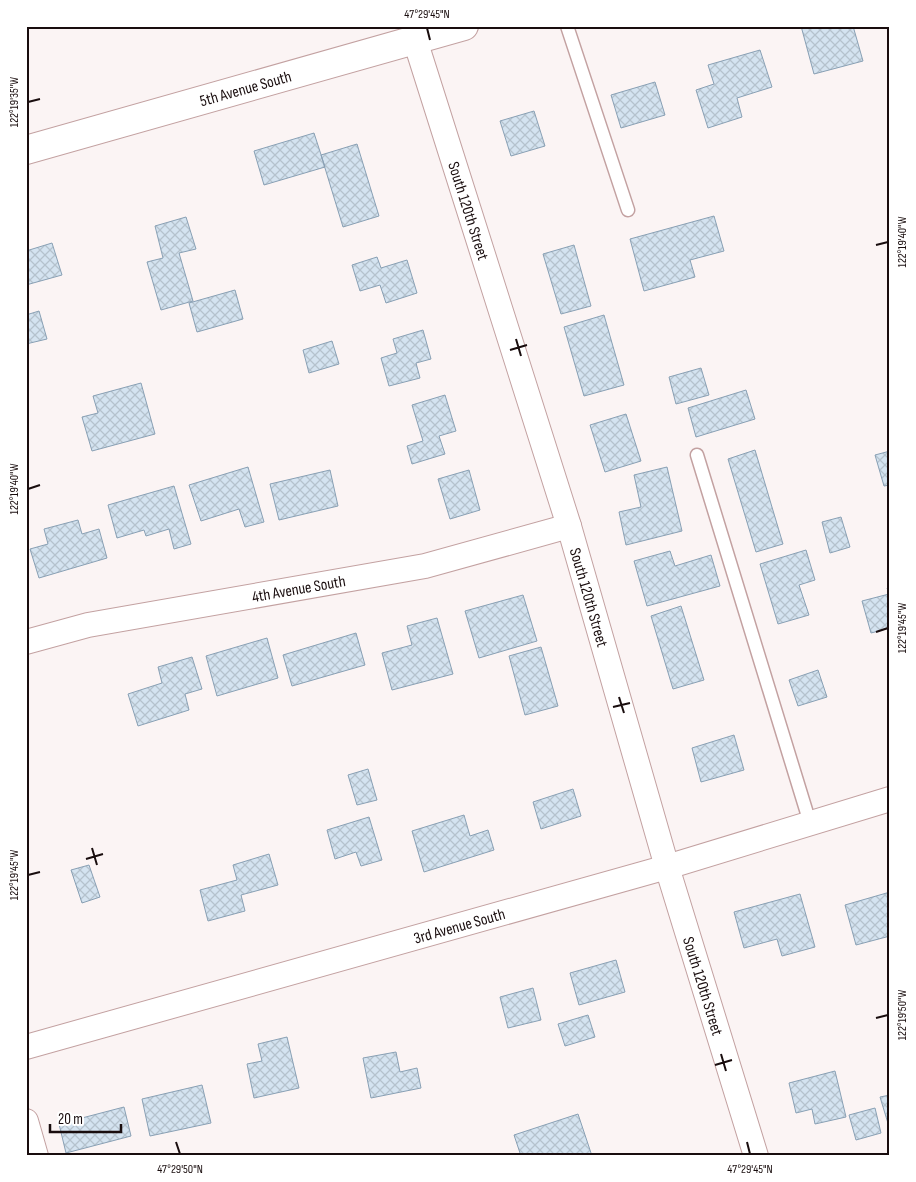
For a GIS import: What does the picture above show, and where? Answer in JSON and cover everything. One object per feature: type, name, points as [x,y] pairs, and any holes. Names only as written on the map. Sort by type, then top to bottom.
[{"type":"street","name":"5th Avenue South","points":[[26,150],[464,26]]},
{"type":"street","name":"South 120th Street","points":[[415,40],[569,526],[667,867],[756,1156]]},
{"type":"street","name":"4th Avenue South","points":[[26,642],[88,625],[425,566],[569,526]]},
{"type":"street","name":"3rd Avenue South","points":[[26,1047],[667,867],[890,799]]},
{"type":"street","points":[[26,1121],[36,1156]]},
{"type":"lane","points":[[567,26],[628,210]]},
{"type":"lane","points":[[698,455],[810,823]]},
{"type":"building","points":[[801,26],[853,26],[863,61],[814,74]]},
{"type":"building","points":[[760,50],[772,87],[737,98],[742,117],[708,128],[696,90],[714,84],[708,65]]},
{"type":"building","points":[[655,82],[665,115],[621,128],[611,95]]},
{"type":"building","points":[[534,111],[545,146],[511,156],[500,121]]},
{"type":"building","points":[[314,133],[325,167],[264,185],[254,151]]},
{"type":"building","points":[[357,144],[379,216],[343,227],[321,155]]},
{"type":"building","points":[[714,216],[724,251],[690,260],[695,277],[644,291],[630,239]]},
{"type":"building","points":[[186,217],[196,249],[179,253],[193,301],[161,310],[147,262],[163,258],[155,226]]},
{"type":"building","points":[[52,243],[62,275],[26,285],[26,251]]},
{"type":"building","points":[[574,245],[591,306],[561,314],[543,254]]},
{"type":"building","points":[[377,257],[381,268],[407,260],[417,293],[386,303],[380,285],[360,291],[352,265]]},
{"type":"building","points":[[235,290],[243,319],[197,332],[189,303]]},
{"type":"building","points":[[39,311],[47,339],[26,344],[26,315]]},
{"type":"building","points":[[604,315],[624,385],[584,396],[564,327]]},
{"type":"building","points":[[423,330],[431,359],[416,363],[420,378],[389,386],[381,358],[397,353],[393,339]]},
{"type":"building","points":[[332,341],[339,364],[309,373],[303,350]]},
{"type":"building","points":[[701,368],[709,395],[676,404],[669,377]]},
{"type":"building","points":[[141,383],[155,434],[92,451],[82,417],[98,413],[93,396]]},
{"type":"building","points":[[746,390],[755,419],[696,437],[688,408]]},
{"type":"building","points":[[445,395],[456,431],[439,436],[445,454],[412,464],[407,446],[423,441],[412,405]]},
{"type":"building","points":[[626,414],[641,461],[605,472],[590,425]]},
{"type":"building","points":[[755,450],[783,544],[756,552],[728,459]]},
{"type":"building","points":[[890,451],[890,485],[884,486],[875,455]]},
{"type":"building","points":[[248,467],[264,522],[245,527],[239,509],[201,521],[189,485]]},
{"type":"building","points":[[667,467],[682,531],[626,545],[619,512],[641,507],[634,475]]},
{"type":"building","points":[[330,470],[338,506],[279,520],[270,484]]},
{"type":"building","points":[[469,470],[480,510],[450,519],[438,479]]},
{"type":"building","points":[[174,486],[191,544],[174,549],[169,529],[146,536],[144,530],[117,538],[108,505]]},
{"type":"building","points":[[841,517],[850,547],[830,553],[822,522]]},
{"type":"building","points":[[78,520],[82,534],[99,529],[107,558],[39,578],[30,549],[48,544],[44,529]]},
{"type":"building","points":[[806,550],[815,580],[799,585],[809,615],[778,624],[760,564]]},
{"type":"building","points":[[670,551],[675,566],[711,555],[720,586],[647,606],[634,561]]},
{"type":"building","points":[[887,588],[890,588],[890,628],[871,633],[862,601],[889,594]]},
{"type":"building","points":[[523,595],[537,641],[479,658],[465,611]]},
{"type":"building","points":[[681,606],[704,680],[673,689],[651,616]]},
{"type":"building","points":[[437,618],[453,674],[392,690],[382,653],[412,645],[407,626]]},
{"type":"building","points":[[356,633],[365,665],[292,686],[283,655]]},
{"type":"building","points":[[267,638],[278,678],[217,696],[206,656]]},
{"type":"building","points":[[541,647],[558,706],[525,715],[509,656]]},
{"type":"building","points":[[192,657],[202,689],[185,694],[189,710],[138,726],[128,694],[162,683],[158,667]]},
{"type":"building","points":[[818,670],[827,697],[798,706],[789,680]]},
{"type":"building","points":[[734,735],[744,770],[701,782],[692,748]]},
{"type":"building","points":[[368,769],[377,800],[357,805],[348,775]]},
{"type":"building","points":[[573,789],[581,816],[541,829],[533,802]]},
{"type":"building","points":[[464,815],[470,836],[488,830],[494,850],[424,872],[412,831]]},
{"type":"building","points":[[369,817],[382,860],[361,866],[356,852],[335,859],[327,830]]},
{"type":"building","points":[[269,854],[278,885],[241,895],[245,911],[208,921],[200,890],[237,880],[233,865]]},
{"type":"building","points":[[89,865],[100,897],[82,903],[71,870]]},
{"type":"building","points":[[890,892],[890,936],[856,945],[845,905]]},
{"type":"building","points":[[800,894],[815,947],[782,956],[777,939],[744,948],[734,912]]},
{"type":"building","points":[[616,960],[625,992],[579,1005],[570,973]]},
{"type":"building","points":[[533,988],[541,1020],[508,1028],[500,997]]},
{"type":"building","points":[[588,1015],[595,1037],[565,1046],[558,1024]]},
{"type":"building","points":[[287,1037],[299,1088],[254,1098],[247,1064],[262,1061],[258,1044]]},
{"type":"building","points":[[396,1052],[400,1072],[417,1068],[421,1088],[371,1098],[363,1058]]},
{"type":"building","points":[[835,1071],[846,1117],[815,1124],[812,1109],[796,1113],[789,1083]]},
{"type":"building","points":[[202,1085],[211,1123],[150,1136],[142,1099]]},
{"type":"building","points":[[890,1095],[890,1130],[880,1097]]},
{"type":"building","points":[[124,1107],[131,1136],[66,1153],[59,1124]]},
{"type":"building","points":[[875,1108],[881,1133],[856,1140],[849,1115]]},
{"type":"building","points":[[578,1114],[592,1156],[556,1156],[556,1154],[521,1156],[514,1135]]}]
